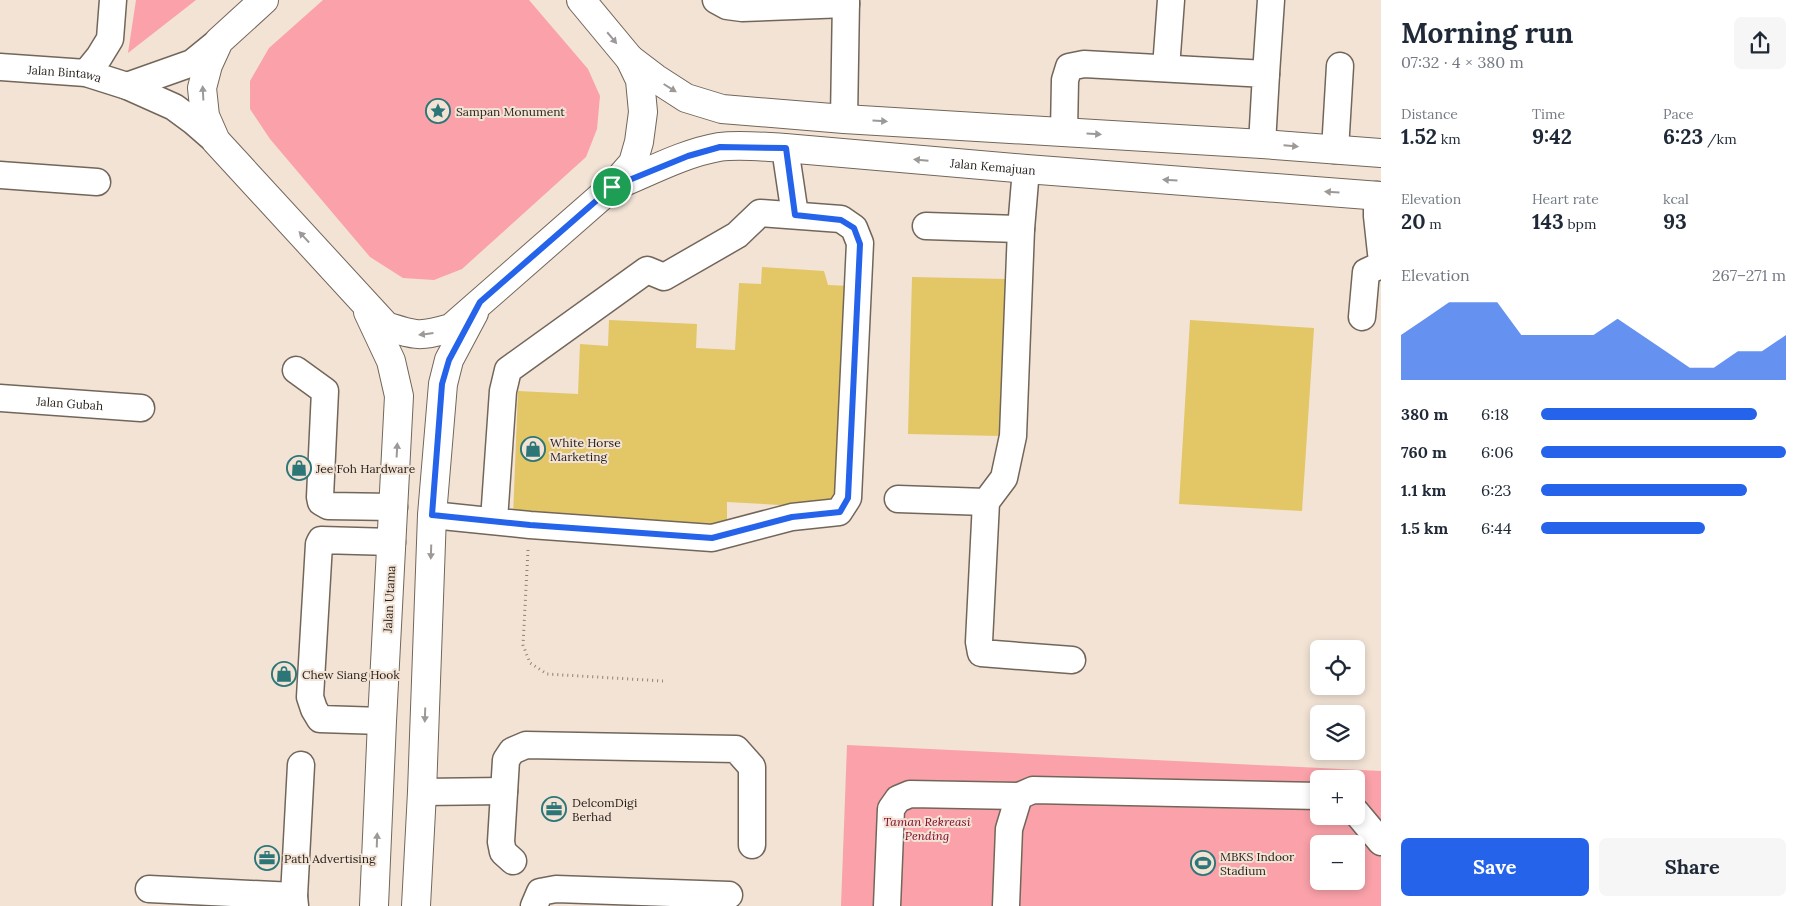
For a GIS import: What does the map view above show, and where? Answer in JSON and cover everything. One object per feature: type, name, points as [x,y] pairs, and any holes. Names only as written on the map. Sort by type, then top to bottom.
[{"type":"main road","points":[[264,0],[219,41],[208,65],[202,88],[205,116],[216,141],[386,326],[419,335],[451,328],[612,187],[633,163],[639,142],[643,112],[640,80],[630,59]]},
{"type":"main road","points":[[581,0],[630,59],[686,98],[722,109],[844,119],[1262,144],[1381,154]]},
{"type":"main road","name":"Jalan Kemajuan","points":[[612,187],[688,156],[720,147],[786,148],[1026,169],[1379,196]]},
{"type":"main road","name":"Jalan Utama","points":[[362,300],[391,361],[399,396],[374,906]]},
{"type":"main road","points":[[416,906],[432,515],[442,384],[449,360],[480,302]]},
{"type":"street","points":[[86,74],[110,38],[113,0]]},
{"type":"street","points":[[716,0],[727,6],[742,8],[796,3],[846,2],[844,119]]},
{"type":"street","points":[[1166,68],[1171,0]]},
{"type":"street","points":[[1262,144],[1271,0]]},
{"type":"street","points":[[127,86],[192,62],[219,41]]},
{"type":"street","points":[[1064,132],[1065,80],[1069,67],[1084,64],[1266,74]]},
{"type":"street","points":[[1336,150],[1340,66]]},
{"type":"street","name":"Jalan Bintawa","points":[[0,67],[86,74],[127,86],[174,107],[216,141]]},
{"type":"street","points":[[786,148],[795,215]]},
{"type":"street","points":[[1026,169],[1021,229],[1013,436],[1004,478],[986,502],[979,642],[981,653],[1072,660]]},
{"type":"street","points":[[0,175],[97,182]]},
{"type":"street","points":[[1379,196],[1377,216],[1381,253]]},
{"type":"street","points":[[432,515],[530,525],[712,538],[792,517],[840,512],[848,498],[860,244],[854,228],[841,220],[760,213],[737,235],[664,277],[647,270],[508,370],[503,391],[494,520]]},
{"type":"street","points":[[926,226],[1021,229]]},
{"type":"street","points":[[1362,317],[1366,272],[1381,265]]},
{"type":"street","points":[[296,370],[325,391],[321,502],[328,506],[394,507]]},
{"type":"street","name":"Jalan Gubah","points":[[0,398],[140,408]]},
{"type":"street","points":[[898,499],[986,502]]},
{"type":"street","points":[[382,721],[320,719],[314,710],[310,697],[318,554],[321,540],[392,542]]},
{"type":"street","points":[[513,861],[503,852],[502,842],[506,760],[512,751],[526,745],[736,749],[752,767],[752,845]]},
{"type":"street","points":[[149,889],[295,901],[301,765]]},
{"type":"street","points":[[887,906],[891,809],[898,799],[910,794],[1019,796],[1034,790],[1310,796]]},
{"type":"street","points":[[422,792],[504,791]]},
{"type":"street","points":[[1006,906],[1009,830],[1019,796]]},
{"type":"street","points":[[1365,812],[1381,812]]},
{"type":"street","points":[[1365,823],[1381,842]]},
{"type":"street","points":[[534,906],[540,892],[556,889],[729,895]]},
{"type":"path","points":[[530,525],[523,645],[530,663],[547,674],[663,681]]},
{"type":"green space","points":[[136,0],[196,0],[128,53]]},
{"type":"green space","points":[[323,0],[529,0],[588,69],[600,96],[597,129],[586,157],[462,269],[434,280],[403,278],[370,257],[270,139],[250,109],[250,81],[269,48]]},
{"type":"green space","name":"Taman Rekreasi Pending","points":[[847,745],[1360,770],[1310,770],[1310,825],[1365,825],[1365,770],[1381,771],[1381,906],[841,906]]},
{"type":"building","points":[[762,267],[824,271],[828,285],[850,286],[837,508],[727,502],[727,526],[513,516],[518,391],[578,394],[580,344],[608,346],[609,320],[697,324],[696,348],[735,350],[739,283],[761,284]]},
{"type":"building","points":[[912,277],[1006,279],[1001,436],[908,434]]},
{"type":"building","points":[[1190,320],[1314,328],[1302,511],[1179,504]]},
{"type":"place","name":"Sampan Monument","points":[[438,111]]},
{"type":"place","name":"White Horse Marketing","points":[[533,449]]},
{"type":"place","name":"Jee Foh Hardware","points":[[299,468]]},
{"type":"place","name":"Chew Siang Hook","points":[[284,674]]},
{"type":"place","name":"DelcomDigi Berhad","points":[[554,809]]},
{"type":"place","name":"Path Advertising","points":[[267,858]]},
{"type":"place","name":"MBKS Indoor Stadium","points":[[1203,863]]},
{"type":"route","points":[[720,147],[786,148],[795,215],[841,220],[854,228],[860,244],[848,498],[840,512],[792,517],[712,538],[530,525],[432,515],[442,384],[449,360],[480,302],[612,187],[688,156],[720,147]]}]
